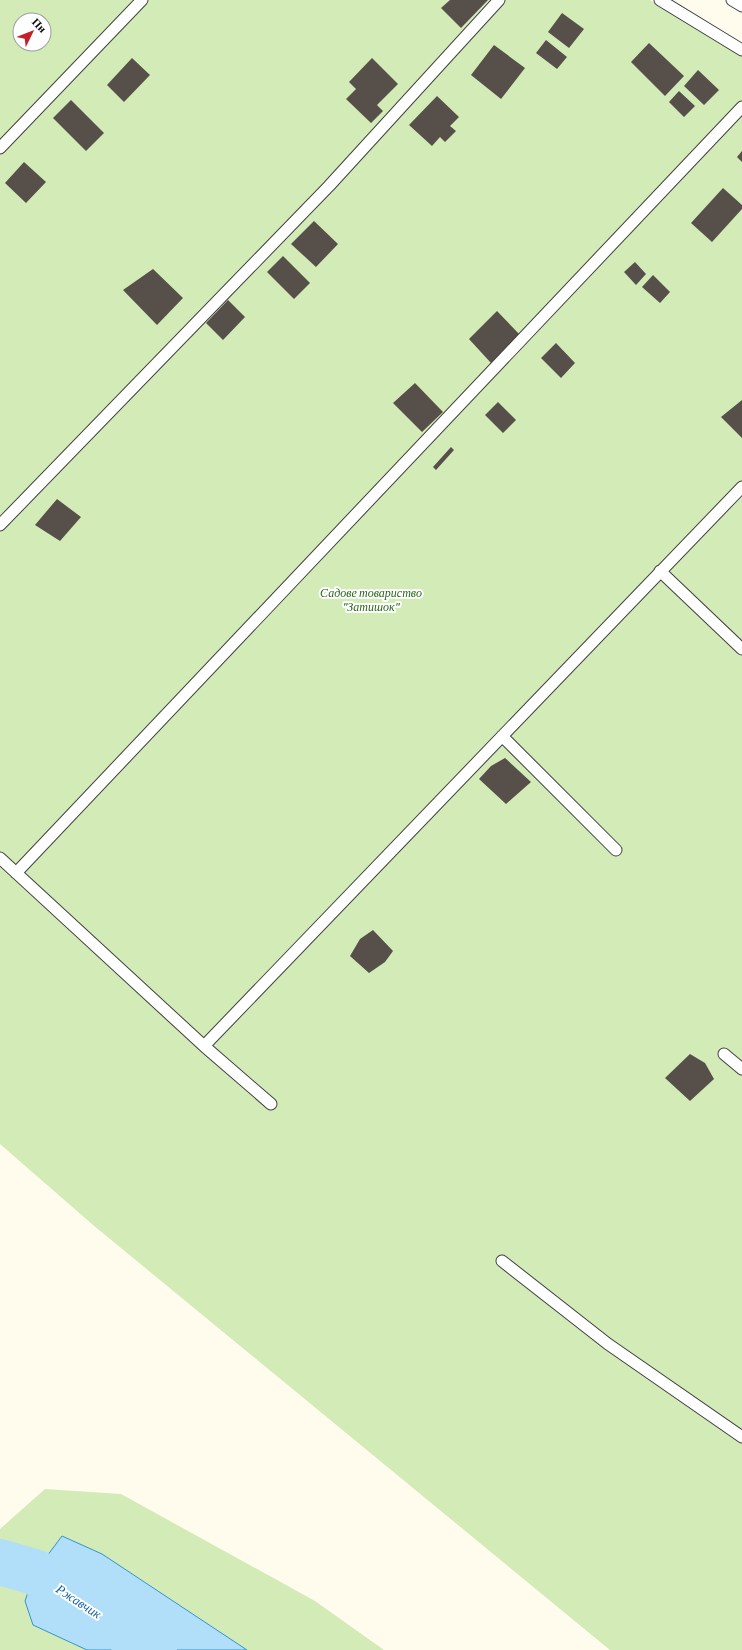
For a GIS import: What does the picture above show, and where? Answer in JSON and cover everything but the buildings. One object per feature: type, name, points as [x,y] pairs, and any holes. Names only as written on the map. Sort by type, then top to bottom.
[{"type":"lane","points":[[0,148],[142,0]]},
{"type":"lane","points":[[0,525],[329,186],[499,0]]},
{"type":"lane","points":[[660,0],[742,50]]},
{"type":"lane","points":[[732,0],[742,6]]},
{"type":"lane","points":[[16,873],[742,107]]},
{"type":"lane","points":[[204,1046],[742,487]]},
{"type":"lane","points":[[660,572],[742,649]]},
{"type":"lane","points":[[502,736],[616,850]]},
{"type":"lane","points":[[0,858],[204,1046],[271,1104]]},
{"type":"lane","points":[[724,1054],[742,1069]]},
{"type":"lane","points":[[502,1260],[608,1344],[742,1437]]},
{"type":"green space","name":"Садове товариство \"Затишок\"","points":[[0,0],[650,0],[742,56],[742,1650],[610,1650],[93,1225],[0,1144]]},
{"type":"green space","points":[[45,1489],[121,1494],[315,1601],[384,1650],[0,1650],[0,1529]]},
{"type":"water","points":[[62,1536],[102,1554],[247,1650],[87,1650],[33,1625],[25,1601],[35,1572]]},
{"type":"waterway","name":"Ржавчик","points":[[0,1562],[35,1572],[154,1650]]}]
